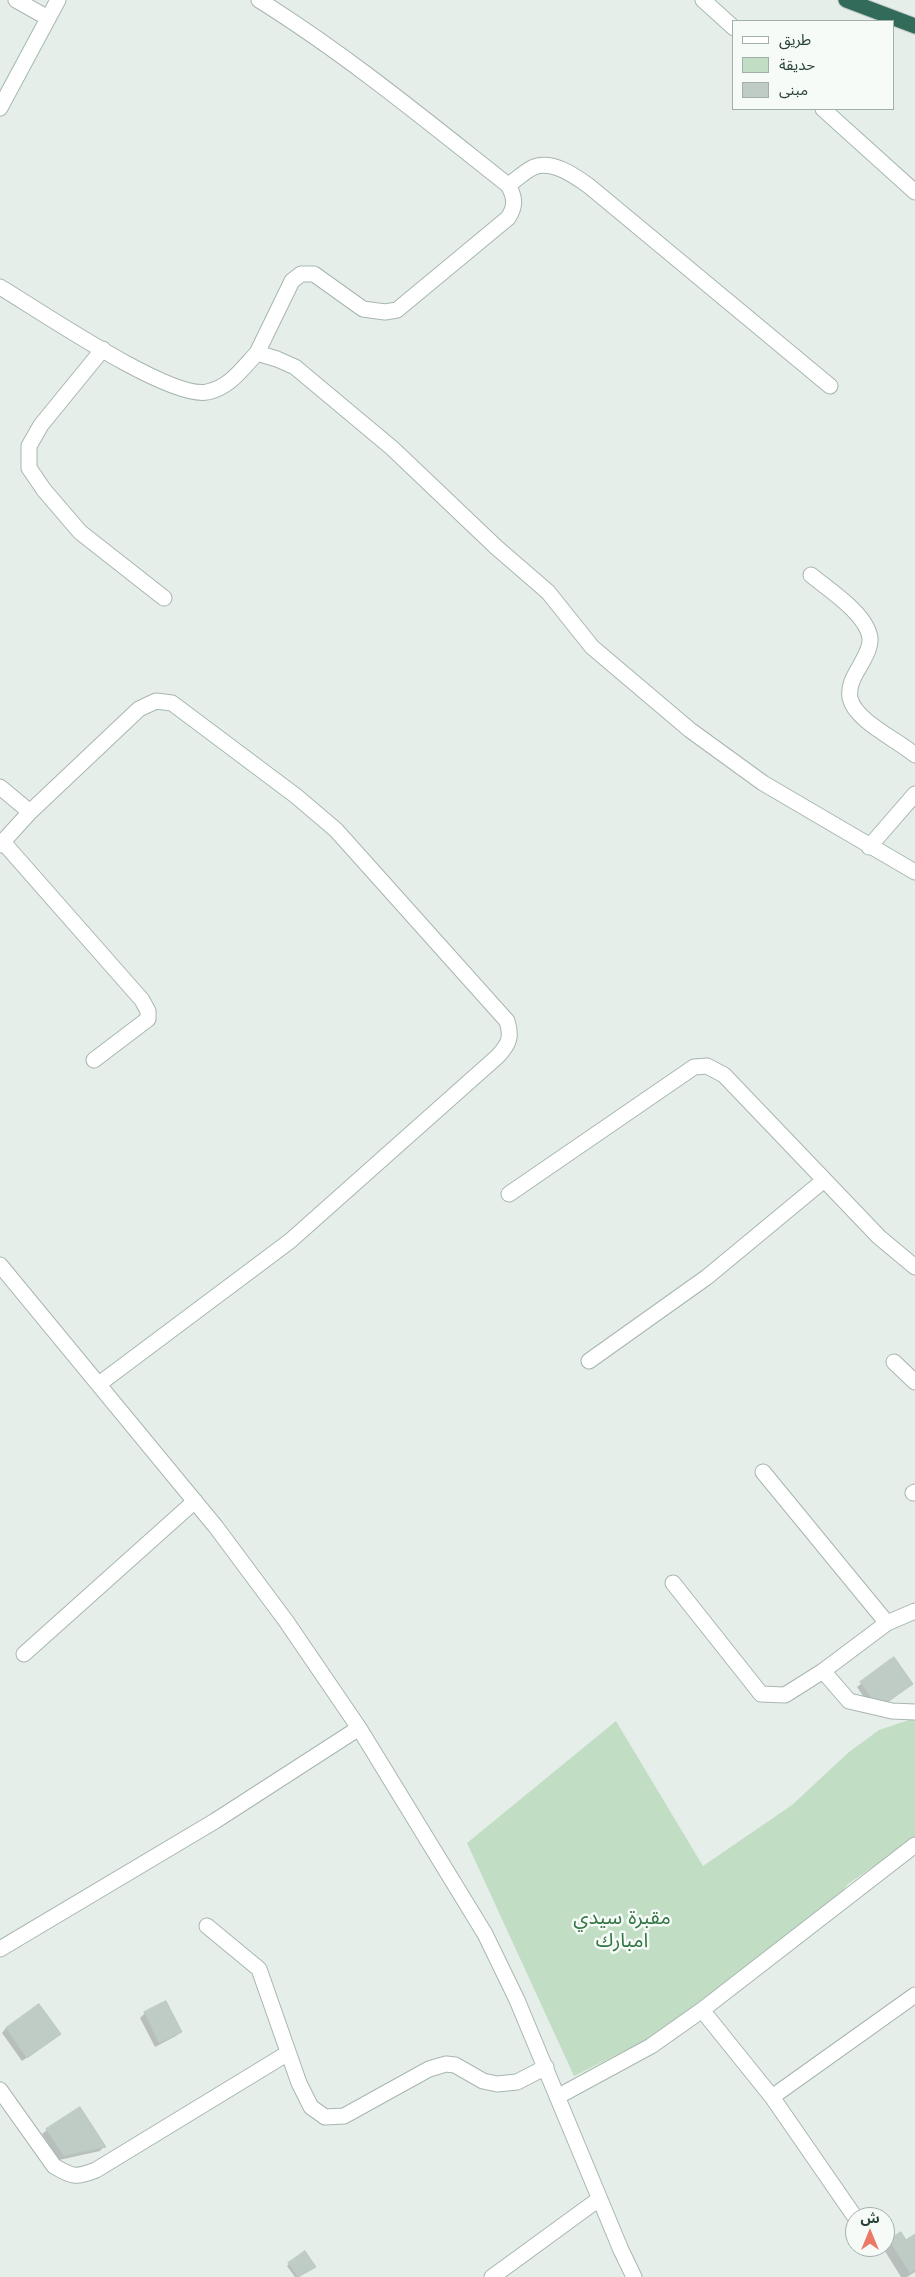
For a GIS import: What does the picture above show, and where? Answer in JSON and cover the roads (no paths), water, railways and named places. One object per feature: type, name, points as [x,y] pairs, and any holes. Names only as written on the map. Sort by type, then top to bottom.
[{"type":"highway","points":[[846,0],[915,26]]},
{"type":"street","points":[[16,0],[48,18]]},
{"type":"street","points":[[0,108],[58,0]]},
{"type":"street","points":[[3,294],[103,349],[140,372],[179,388],[205,393],[226,386],[257,353],[292,282],[301,274],[314,274],[363,309],[385,312],[397,310],[508,218],[513,210],[514,202],[513,194],[508,185],[394,94],[259,0]]},
{"type":"street","points":[[703,0],[732,26]]},
{"type":"street","points":[[824,110],[915,192]]},
{"type":"street","points":[[508,185],[535,167],[549,167],[571,173],[597,192],[830,386]]},
{"type":"street","points":[[103,349],[41,424],[29,446],[29,468],[44,490],[80,532],[164,598]]},
{"type":"street","points":[[257,353],[277,358],[295,367],[392,448],[496,547],[548,592],[592,647],[690,730],[763,783],[869,847],[915,872]]},
{"type":"street","points":[[811,575],[849,607],[865,624],[870,639],[867,654],[851,681],[850,699],[861,717],[915,755]]},
{"type":"street","points":[[94,1060],[148,1019],[148,1010],[142,1000],[1,843],[30,812],[139,709],[156,701],[172,703],[296,796],[336,830],[507,1021],[511,1033],[509,1044],[490,1062],[290,1241],[99,1384]]},
{"type":"street","points":[[0,787],[30,812]]},
{"type":"street","points":[[869,847],[915,794]]},
{"type":"street","points":[[509,1194],[694,1067],[706,1066],[724,1075],[823,1181],[879,1237],[915,1267]]},
{"type":"street","points":[[589,1361],[706,1277],[823,1181]]},
{"type":"street","points":[[3,1274],[99,1384],[195,1501],[286,1621],[359,1728],[485,1934],[517,2000],[599,2199],[634,2277]]},
{"type":"street","points":[[894,1362],[915,1382]]},
{"type":"street","points":[[763,1472],[887,1623]]},
{"type":"street","points":[[24,1654],[195,1501]]},
{"type":"street","points":[[673,1583],[762,1694],[785,1695],[823,1671],[887,1623],[915,1611]]},
{"type":"street","points":[[823,1671],[849,1701],[892,1711],[915,1712]]},
{"type":"street","points":[[0,1949],[215,1821],[359,1728]]},
{"type":"street","points":[[557,2097],[650,2046],[702,2010],[915,1845]]},
{"type":"street","points":[[207,1926],[259,1969],[299,2083],[311,2107],[325,2117],[344,2116],[429,2069],[446,2064],[455,2065],[482,2081],[497,2084],[517,2082],[546,2067]]},
{"type":"street","points":[[772,2097],[915,1995]]},
{"type":"street","points":[[702,2010],[772,2097],[848,2207]]},
{"type":"street","points":[[0,2090],[54,2166],[65,2173],[80,2176],[96,2170],[288,2053]]},
{"type":"street","points":[[492,2277],[599,2199]]},
{"type":"park label","name":"مقبرة سيدي امبارك","points":[[622,1930]]}]
